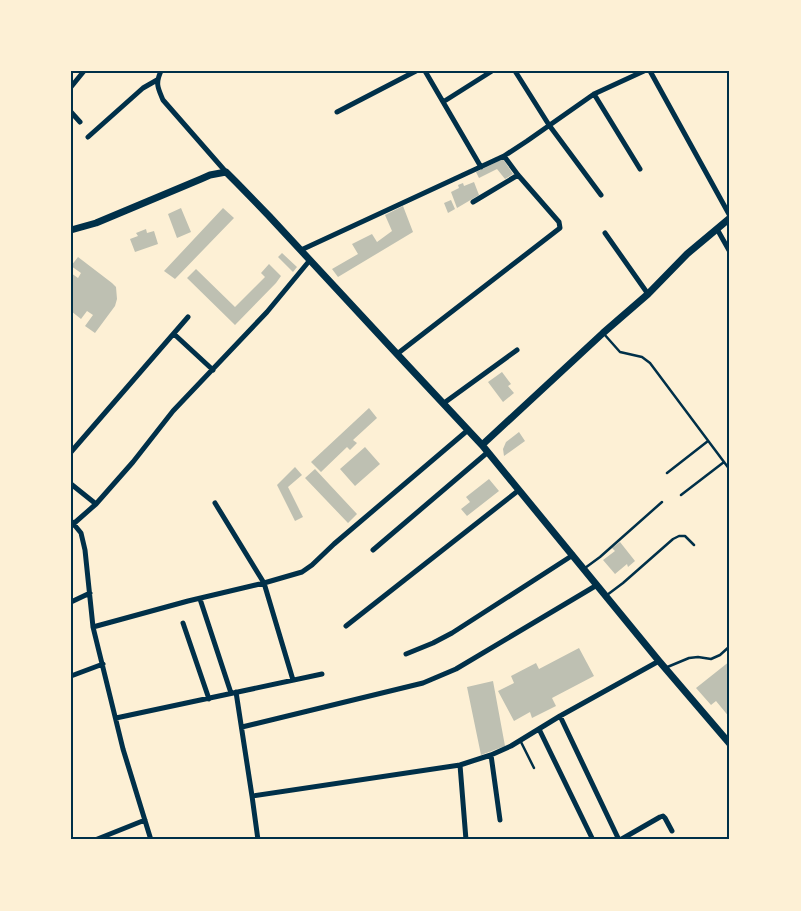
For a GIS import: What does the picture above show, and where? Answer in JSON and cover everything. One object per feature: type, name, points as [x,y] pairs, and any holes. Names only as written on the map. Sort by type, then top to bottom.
[{"type":"street","points":[[71,87],[84,71]]},
{"type":"street","points":[[88,137],[142,88],[157,80],[162,71]]},
{"type":"street","points":[[337,112],[416,71]]},
{"type":"street","points":[[425,71],[481,167]]},
{"type":"street","points":[[443,102],[492,71]]},
{"type":"street","points":[[515,71],[550,125],[601,194]]},
{"type":"street","points":[[301,250],[504,156],[594,94],[644,71]]},
{"type":"street","points":[[482,445],[730,217],[650,71]]},
{"type":"street","points":[[157,80],[158,89],[164,100],[226,172],[482,445],[664,668],[728,739]]},
{"type":"street","points":[[594,94],[640,169]]},
{"type":"street","points":[[71,112],[80,122]]},
{"type":"street","points":[[397,354],[560,228],[558,222],[504,156]]},
{"type":"street","points":[[71,230],[96,223],[201,179],[226,172]]},
{"type":"street","points":[[473,202],[518,175]]},
{"type":"street","points":[[717,228],[730,252]]},
{"type":"street","points":[[605,233],[648,294]]},
{"type":"street","points":[[151,840],[123,749],[93,628],[85,550],[81,533],[72,524],[96,504],[133,462],[173,411],[267,312],[310,260]]},
{"type":"street","points":[[71,452],[188,317]]},
{"type":"street","points":[[174,334],[213,370]]},
{"type":"street","points":[[444,403],[517,350]]},
{"type":"street","points":[[93,628],[302,572],[468,430]]},
{"type":"street","points":[[373,550],[488,452]]},
{"type":"street","points":[[71,484],[96,504]]},
{"type":"street","points":[[346,626],[520,490]]},
{"type":"street","points":[[215,503],[264,583],[293,680]]},
{"type":"street","points":[[406,654],[452,633],[573,555]]},
{"type":"street","points":[[242,727],[423,683],[456,669],[485,653],[597,585]]},
{"type":"street","points":[[71,602],[90,593]]},
{"type":"street","points":[[200,599],[234,692],[242,727],[258,840]]},
{"type":"street","points":[[183,623],[209,698]]},
{"type":"street","points":[[252,796],[460,765],[491,755],[659,661]]},
{"type":"street","points":[[71,676],[103,664]]},
{"type":"street","points":[[116,718],[322,674]]},
{"type":"street","points":[[560,716],[620,840],[663,816],[672,831]]},
{"type":"street","points":[[539,729],[593,840]]},
{"type":"street","points":[[491,755],[500,820]]},
{"type":"street","points":[[460,765],[466,840]]},
{"type":"street","points":[[95,840],[145,820]]},
{"type":"lane","points":[[604,333],[620,352],[642,357],[650,363],[730,470]]},
{"type":"lane","points":[[667,473],[708,441]]},
{"type":"lane","points":[[681,496],[724,462]]},
{"type":"lane","points":[[584,569],[662,502]]},
{"type":"lane","points":[[606,596],[673,539],[685,536],[694,545]]},
{"type":"lane","points":[[664,668],[689,658],[711,659],[720,656],[730,646]]},
{"type":"lane","points":[[520,740],[534,768]]},
{"type":"building","points":[[503,159],[513,174],[505,179],[497,169],[479,178],[476,172]]},
{"type":"building","points":[[474,182],[479,195],[457,208],[451,192],[459,188],[458,185],[463,183],[464,186]]},
{"type":"building","points":[[451,200],[455,209],[448,213],[444,203]]},
{"type":"building","points":[[403,206],[413,232],[338,277],[332,269],[358,254],[352,244],[372,234],[377,242],[392,231],[385,215]]},
{"type":"building","points":[[181,208],[191,232],[177,238],[168,214]]},
{"type":"building","points":[[223,208],[234,218],[175,279],[164,271]]},
{"type":"building","points":[[146,229],[147,233],[154,231],[158,244],[135,252],[130,239],[138,236],[136,233]]},
{"type":"building","points":[[282,253],[297,267],[293,272],[278,257]]},
{"type":"building","points":[[78,257],[116,287],[117,299],[115,306],[95,333],[85,326],[93,315],[87,311],[81,319],[71,311],[71,273],[78,278],[81,273],[71,266]]},
{"type":"building","points":[[269,264],[281,276],[235,325],[187,278],[196,269],[235,307],[265,277],[261,273]]},
{"type":"building","points":[[502,372],[511,384],[508,386],[514,393],[503,402],[488,382]]},
{"type":"building","points":[[369,408],[377,418],[353,440],[357,443],[350,450],[347,447],[321,472],[311,462]]},
{"type":"building","points":[[519,432],[525,441],[504,456],[503,449],[506,442]]},
{"type":"building","points":[[365,447],[380,464],[355,486],[340,469]]},
{"type":"building","points":[[295,467],[302,475],[288,487],[303,517],[295,521],[277,485]]},
{"type":"building","points":[[315,469],[357,514],[348,523],[305,478]]},
{"type":"building","points":[[489,479],[499,491],[467,516],[461,509],[470,502],[466,497]]},
{"type":"building","points":[[620,542],[635,561],[628,567],[627,564],[615,574],[603,560],[615,551],[612,548]]},
{"type":"building","points":[[579,648],[594,676],[552,698],[556,706],[532,718],[530,712],[514,721],[498,691],[514,683],[511,676],[536,663],[539,669]]},
{"type":"building","points":[[730,661],[730,718],[716,701],[711,705],[696,688]]},
{"type":"building","points":[[493,681],[505,746],[481,755],[467,687]]}]
